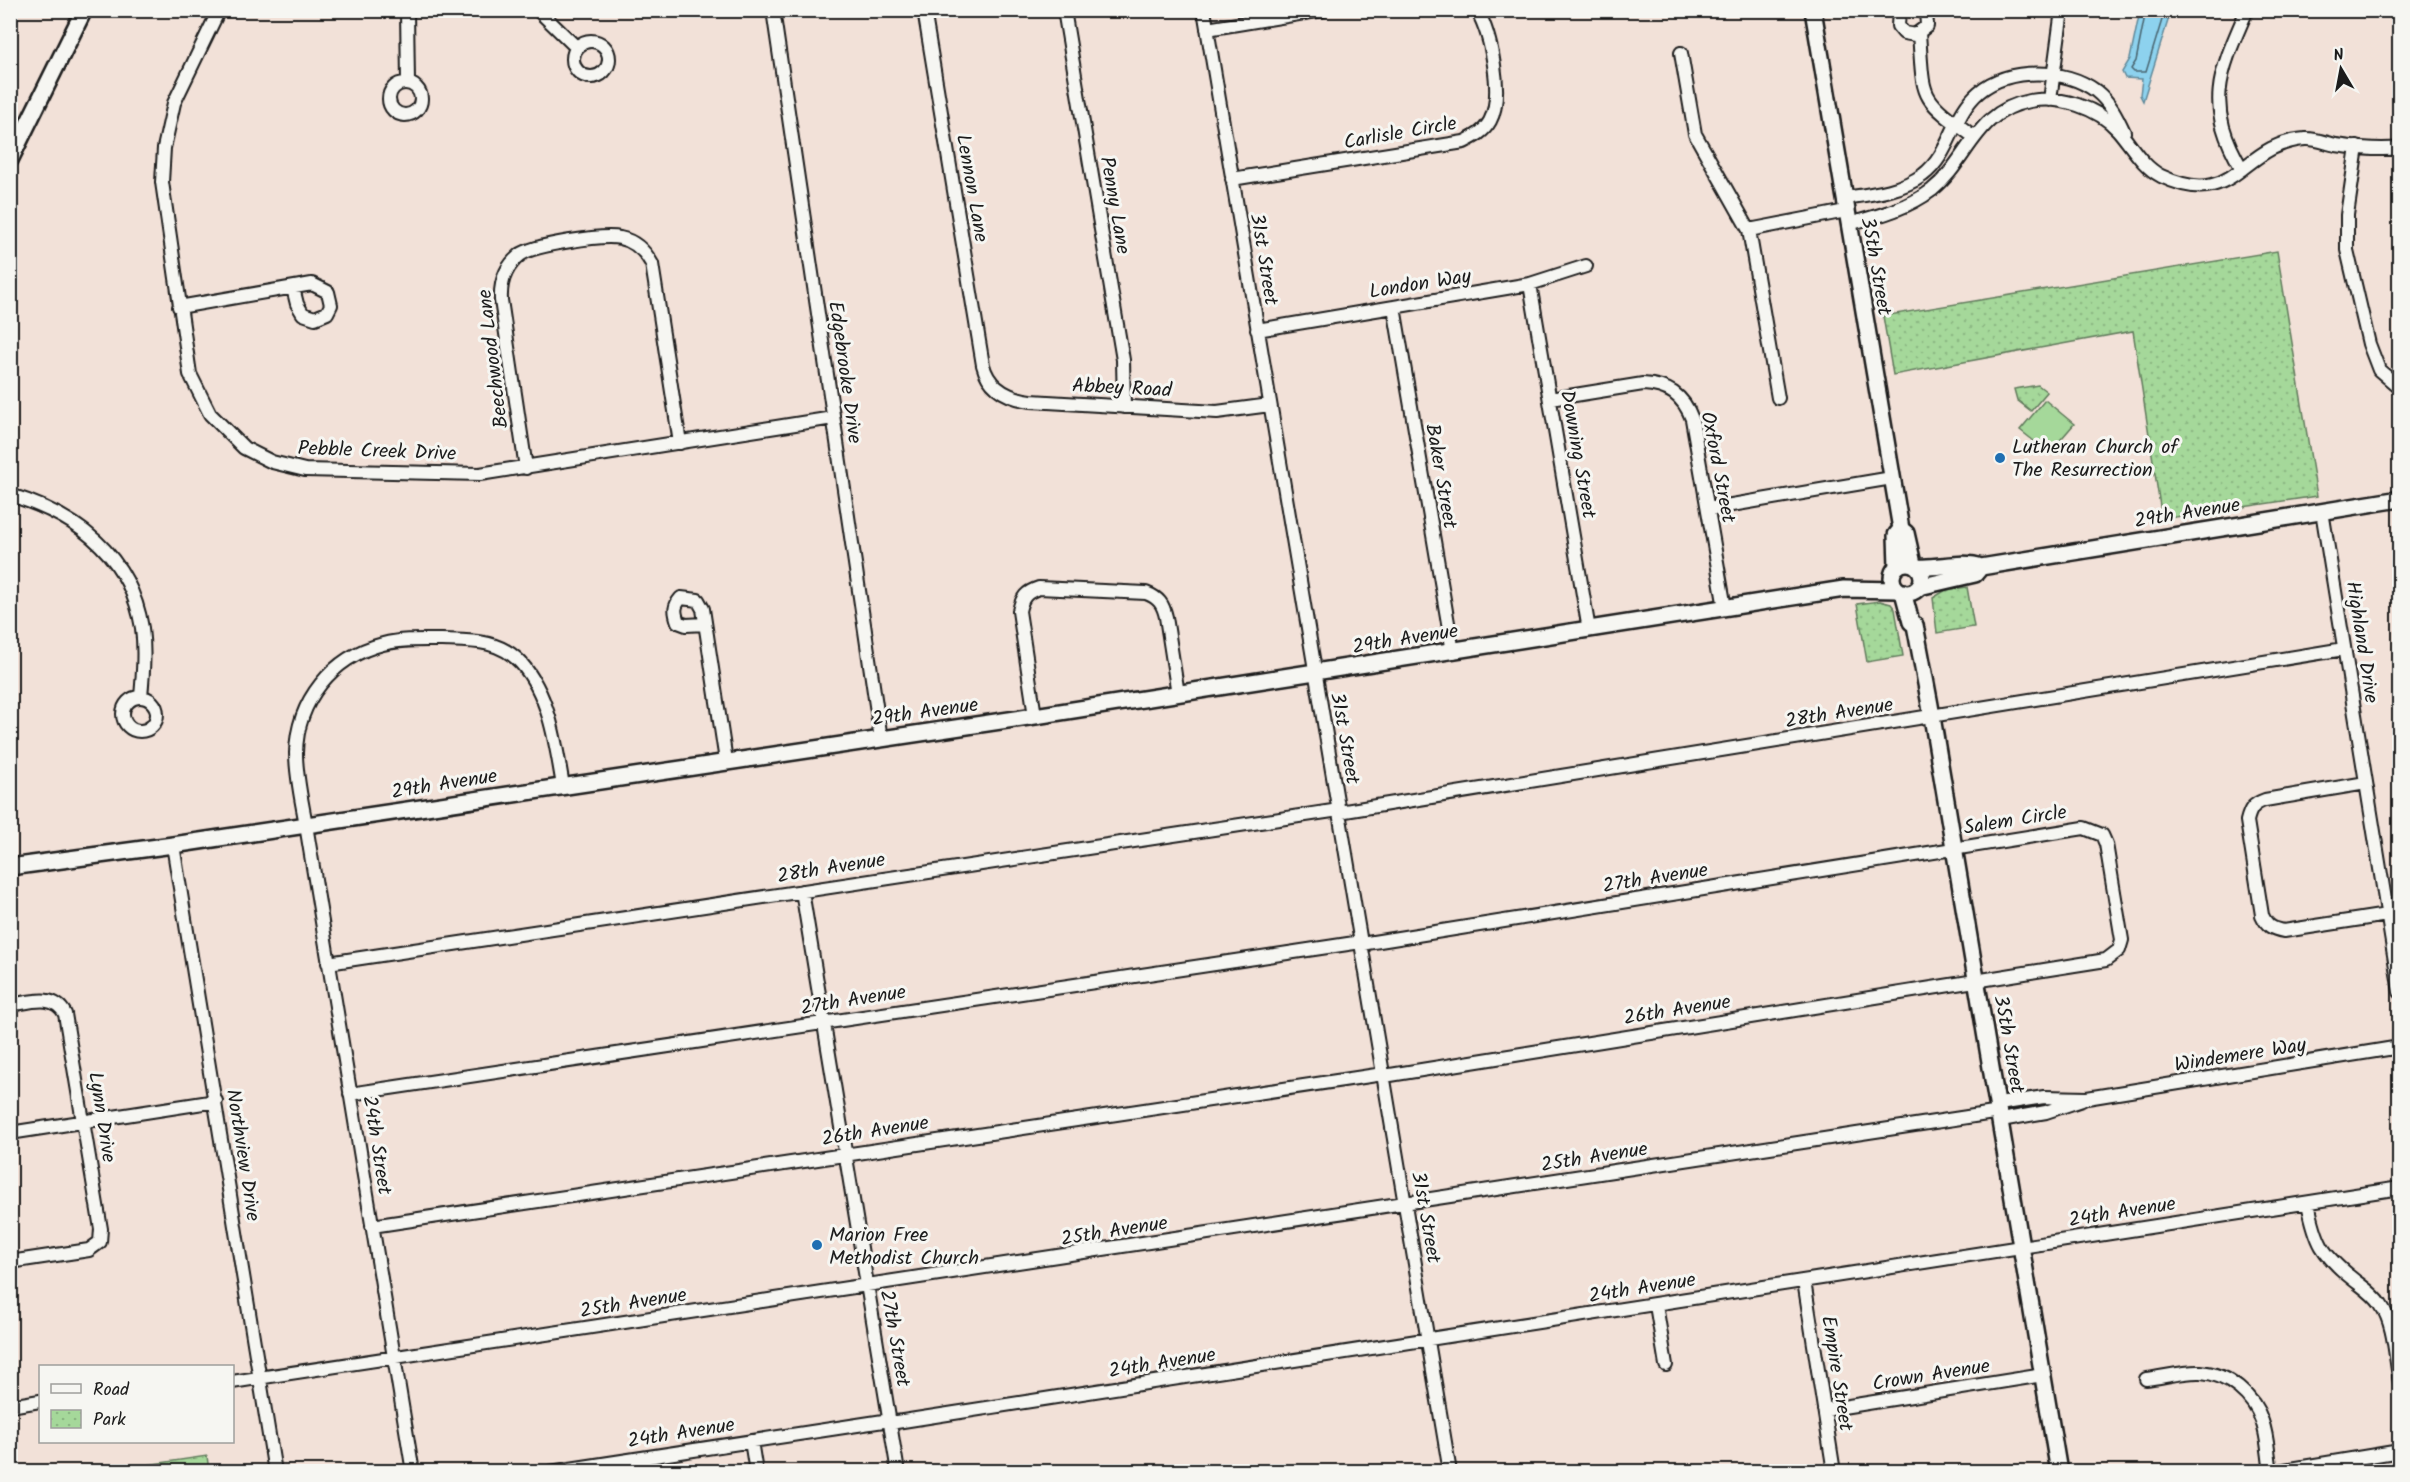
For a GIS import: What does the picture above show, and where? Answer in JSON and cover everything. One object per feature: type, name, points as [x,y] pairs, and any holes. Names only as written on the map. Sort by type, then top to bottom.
[{"type":"street","name":"Pebble Creek Drive","points":[[219,10],[174,103],[164,148],[164,200],[188,365],[200,398],[210,414],[232,438],[272,462],[305,470],[480,474],[833,418]]},
{"type":"street","points":[[407,10],[408,83]]},
{"type":"street","points":[[538,10],[577,48]]},
{"type":"street","name":"Edgebrooke Drive","points":[[773,10],[881,739]]},
{"type":"street","name":"Lennon Lane","points":[[924,10],[985,371]]},
{"type":"street","name":"Penny Lane","points":[[1064,10],[1123,360],[1124,407]]},
{"type":"street","name":"31st Street","points":[[1204,10],[1450,1472]]},
{"type":"street","points":[[1207,29],[1323,10]]},
{"type":"street","name":"Carlisle Circle","points":[[1232,179],[1464,142],[1478,135],[1489,122],[1495,104],[1496,86],[1486,26],[1477,10]]},
{"type":"street","name":"35th Street","points":[[1813,10],[1901,529],[1906,533],[1915,566]]},
{"type":"street","points":[[1899,10],[1896,21],[1900,30],[1909,35],[1919,33],[1927,26],[1926,10]]},
{"type":"street","points":[[2050,100],[2062,10]]},
{"type":"street","points":[[2242,169],[2227,142],[2218,105],[2219,81],[2247,10]]},
{"type":"street","points":[[10,160],[79,13]]},
{"type":"street","points":[[1919,33],[1921,78],[1926,94],[1934,108],[1973,136]]},
{"type":"street","points":[[1681,53],[1695,134],[1749,230],[1778,398]]},
{"type":"street","points":[[1846,211],[1910,184],[1925,173],[1940,157],[1955,123],[1980,91],[2002,80],[2025,74],[2054,74],[2074,79],[2096,91],[2113,109],[2131,147]]},
{"type":"street","points":[[1749,230],[1846,211],[1894,212],[1914,202],[1950,172],[1973,136],[1988,121],[2007,109],[2031,101],[2050,100],[2075,104],[2100,114],[2116,128],[2145,165],[2160,175],[2198,188],[2223,183],[2275,144],[2307,138],[2357,147],[2400,148]]},
{"type":"street","points":[[2357,147],[2347,215],[2348,250],[2369,344],[2379,370],[2400,388]]},
{"type":"street","name":"Beechwood Lane","points":[[526,468],[501,300],[502,278],[512,262],[531,249],[611,236],[633,242],[652,264],[680,443]]},
{"type":"street","name":"London Way","points":[[1257,330],[1530,284],[1586,267]]},
{"type":"street","name":"Downing Street","points":[[1530,284],[1589,630]]},
{"type":"street","points":[[180,307],[293,288]]},
{"type":"street","name":"Baker Street","points":[[1394,307],[1453,652]]},
{"type":"street","name":"Abbey Road","points":[[985,371],[1001,393],[1014,399],[1217,412],[1270,405]]},
{"type":"street","name":"Oxford Street","points":[[1550,399],[1643,384],[1658,385],[1682,399],[1692,419],[1725,608]]},
{"type":"street","points":[[1708,508],[1892,478]]},
{"type":"street","points":[[10,495],[37,503],[64,515],[88,533],[113,560],[132,594],[142,627],[141,697]]},
{"type":"street","name":"29th Avenue","points":[[1915,566],[1943,568],[1972,564],[1981,567],[2400,499]]},
{"type":"street","name":"Highland Drive","points":[[2322,511],[2400,992]]},
{"type":"street","name":"35th Street","points":[[1895,570],[1896,535],[1901,529]]},
{"type":"street","points":[[1905,563],[1915,566],[1922,574],[1909,589],[1893,582],[1895,570],[1905,563]]},
{"type":"street","name":"29th Avenue","points":[[10,867],[173,845],[1315,674],[1844,589],[1909,589],[1975,574],[1981,567]]},
{"type":"street","name":"29th Avenue","points":[[1844,589],[1854,583],[1895,570]]},
{"type":"street","points":[[1035,716],[1019,611],[1021,600],[1028,591],[1039,588],[1146,594],[1156,597],[1164,606],[1178,694]]},
{"type":"street","name":"35th Street","points":[[1909,589],[1911,622],[1915,625],[1978,981],[2059,1472]]},
{"type":"street","points":[[705,624],[726,761]]},
{"type":"street","name":"24th Street","points":[[413,1472],[306,825],[296,754],[301,722],[315,690],[339,665],[367,650],[399,641],[480,641],[510,653],[532,678],[551,725],[562,786]]},
{"type":"street","name":"28th Avenue","points":[[328,963],[1339,811],[2344,649]]},
{"type":"street","points":[[2366,783],[2265,800],[2256,803],[2250,810],[2247,820],[2262,915],[2266,924],[2284,931],[2387,915]]},
{"type":"street","name":"Salem Circle","points":[[1955,849],[2084,828],[2102,835],[2106,844],[2122,940],[2114,956],[2106,960],[1978,981]]},
{"type":"street","name":"Northview Drive","points":[[173,845],[275,1472]]},
{"type":"street","name":"27th Avenue","points":[[350,1094],[1361,943],[1955,849]]},
{"type":"street","name":"27th Street","points":[[802,891],[898,1472]]},
{"type":"street","name":"26th Avenue","points":[[372,1226],[1383,1075],[1978,981]]},
{"type":"street","name":"Lynn Drive","points":[[10,1005],[41,1000],[56,1002],[65,1014],[101,1229],[100,1242],[90,1250],[10,1262]]},
{"type":"street","name":"Windemere Way","points":[[2000,1112],[2046,1112],[2087,1098],[2400,1047]]},
{"type":"street","points":[[10,1133],[216,1101]]},
{"type":"street","name":"25th Avenue","points":[[234,1382],[1405,1205],[2000,1112]]},
{"type":"street","name":"24th Avenue","points":[[550,1472],[1428,1341],[2400,1188]]},
{"type":"street","points":[[2307,1203],[2315,1237],[2321,1250],[2332,1263],[2381,1304],[2388,1318],[2400,1382]]},
{"type":"street","name":"Empire Street","points":[[1804,1281],[1834,1472]]},
{"type":"street","points":[[1656,1305],[1666,1365]]},
{"type":"street","points":[[2146,1379],[2200,1372],[2221,1376],[2236,1385],[2250,1399],[2262,1421],[2271,1472],[2400,1452]]},
{"type":"street","name":"Crown Avenue","points":[[1824,1410],[2043,1375]]},
{"type":"street","points":[[10,1406],[39,1401]]},
{"type":"street","points":[[751,1441],[756,1472]]},
{"type":"green space","points":[[2277,251],[2317,496],[2162,519],[2133,331],[1893,375],[1883,316]]},
{"type":"green space","points":[[2038,385],[2047,392],[2031,411],[2017,400],[2014,389]]},
{"type":"green space","points":[[2045,400],[2074,424],[2049,453],[2020,430]]},
{"type":"green space","points":[[1967,587],[1974,627],[1937,633],[1933,598],[1946,590]]},
{"type":"green space","points":[[1880,601],[1891,604],[1895,609],[1903,656],[1867,662],[1857,604]]},
{"type":"green space","points":[[207,1456],[209,1471],[106,1471]]},
{"type":"water","points":[[2140,11],[2171,11],[2143,101],[2140,95],[2142,79],[2125,78],[2122,72],[2130,59]]},
{"type":"place","name":"Lutheran Church of The Resurrection","points":[[2000,458]]},
{"type":"place","name":"Marion Free Methodist Church","points":[[817,1245]]}]
